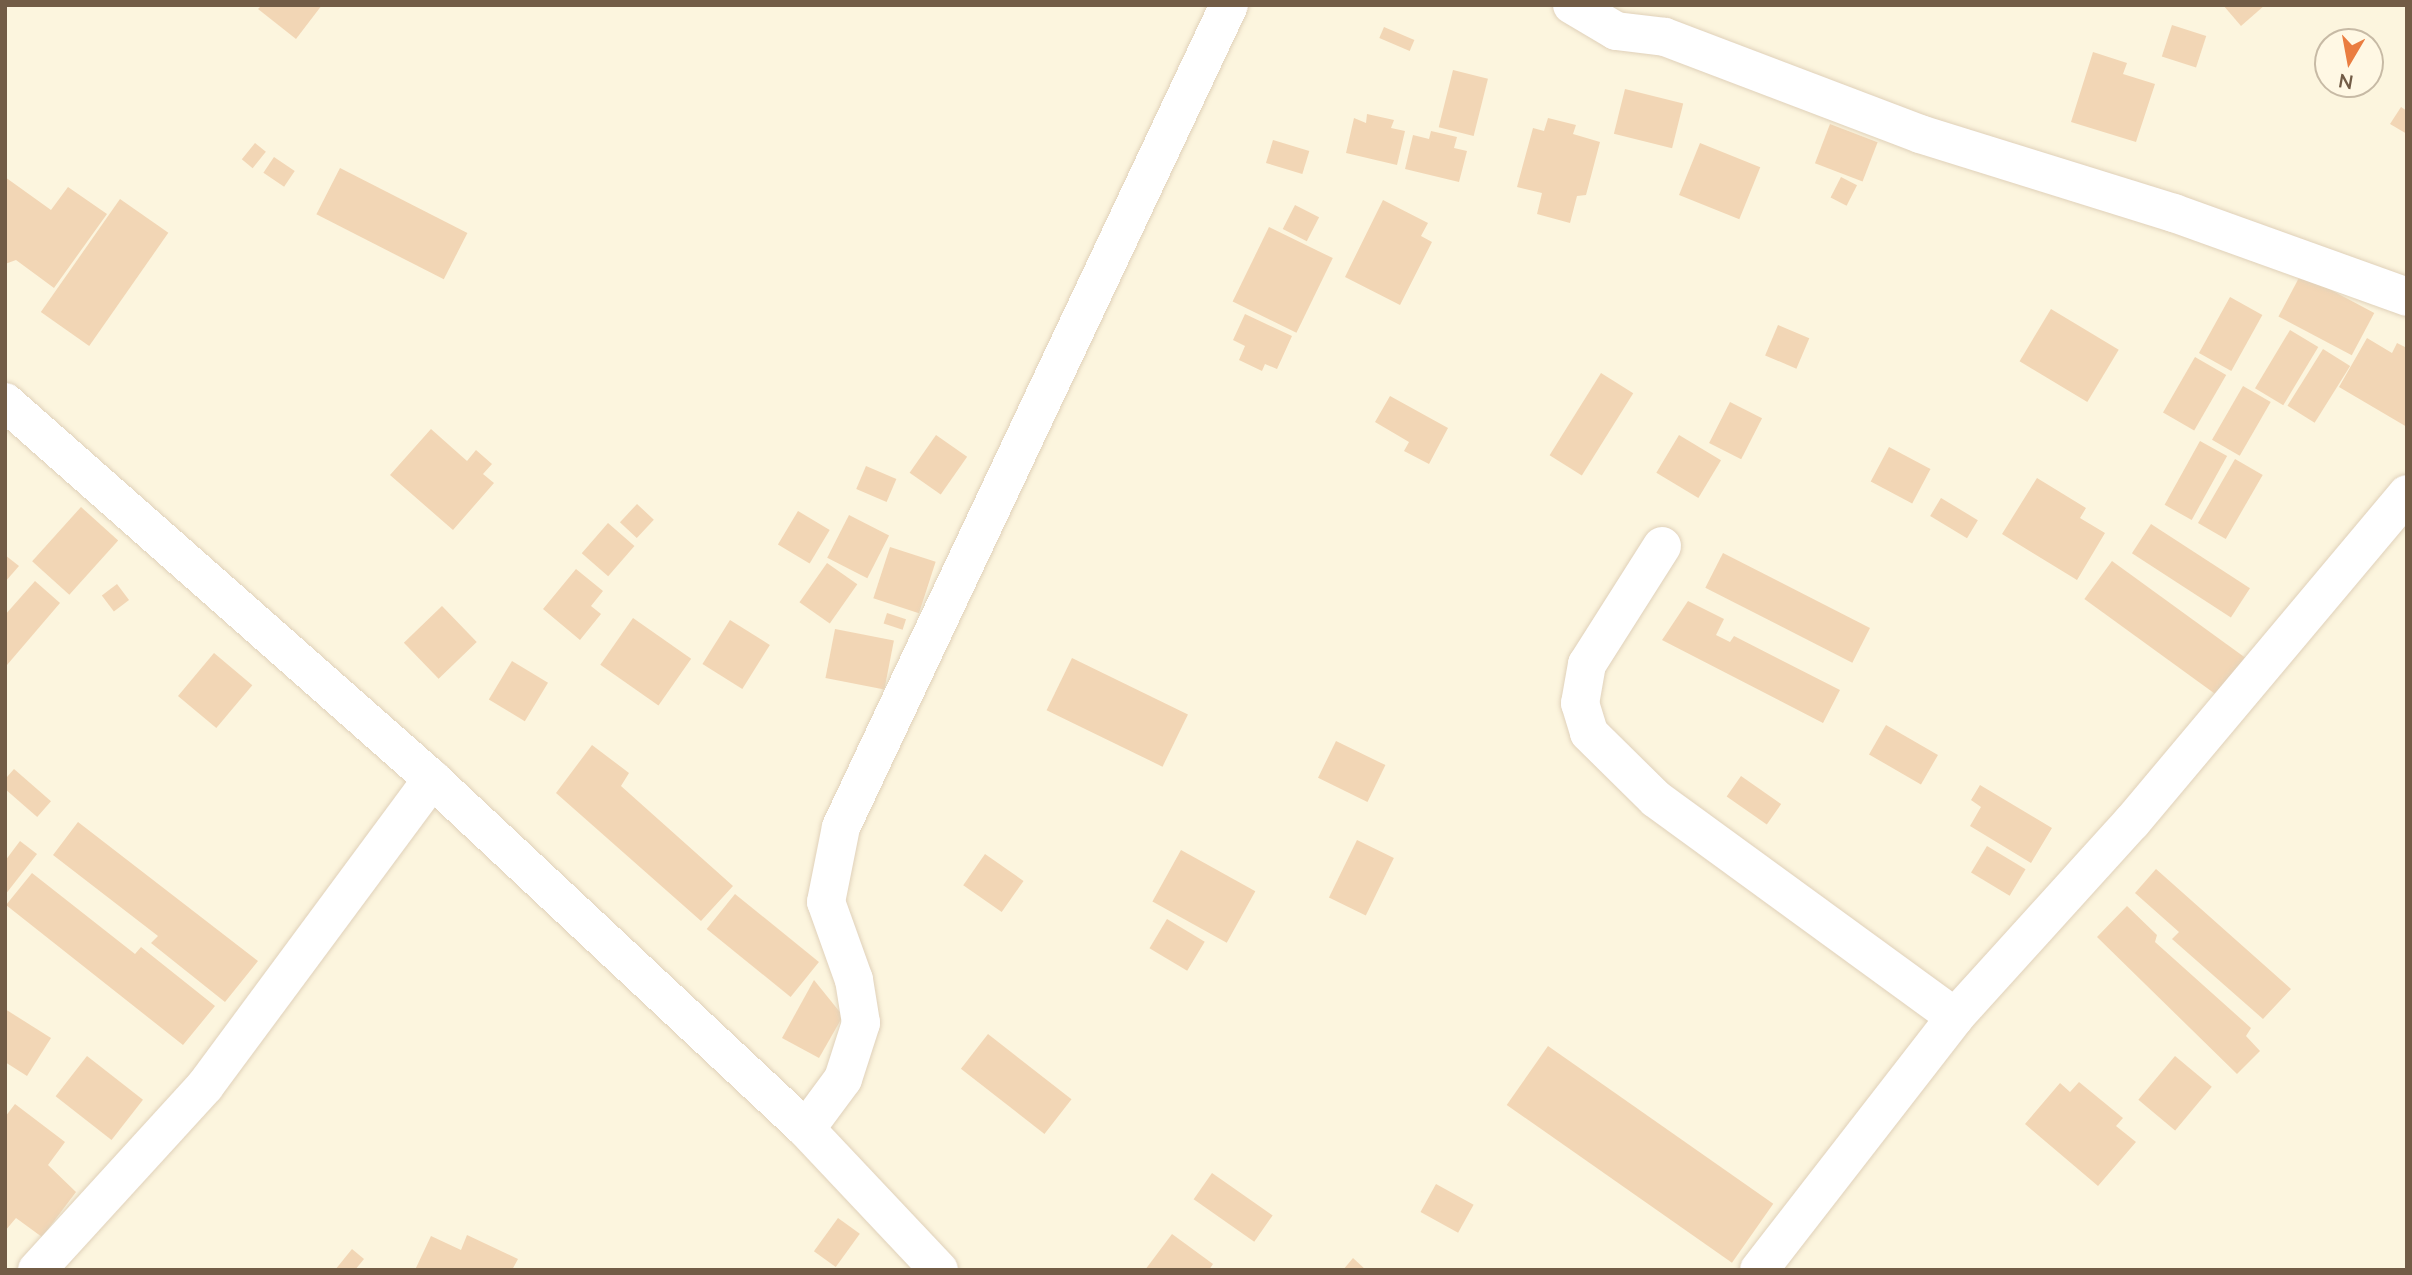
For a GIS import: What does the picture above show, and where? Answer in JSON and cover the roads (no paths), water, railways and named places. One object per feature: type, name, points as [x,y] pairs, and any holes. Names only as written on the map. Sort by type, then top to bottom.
[{"type":"street","points":[[806,1129],[843,1079],[861,1023],[858,991],[826,902],[841,827],[1229,5]]},
{"type":"street","points":[[1572,5],[1616,31],[1665,37],[1920,134],[2161,208],[2407,297]]},
{"type":"street","points":[[5,402],[432,779],[806,1129],[939,1270]]},
{"type":"street","points":[[1759,1270],[1955,1017],[2132,822],[2407,494]]},
{"type":"street","points":[[1662,546],[1587,664],[1580,703],[1589,733],[1656,799],[1955,1017]]},
{"type":"street","points":[[37,1270],[205,1086],[432,779]]}]
